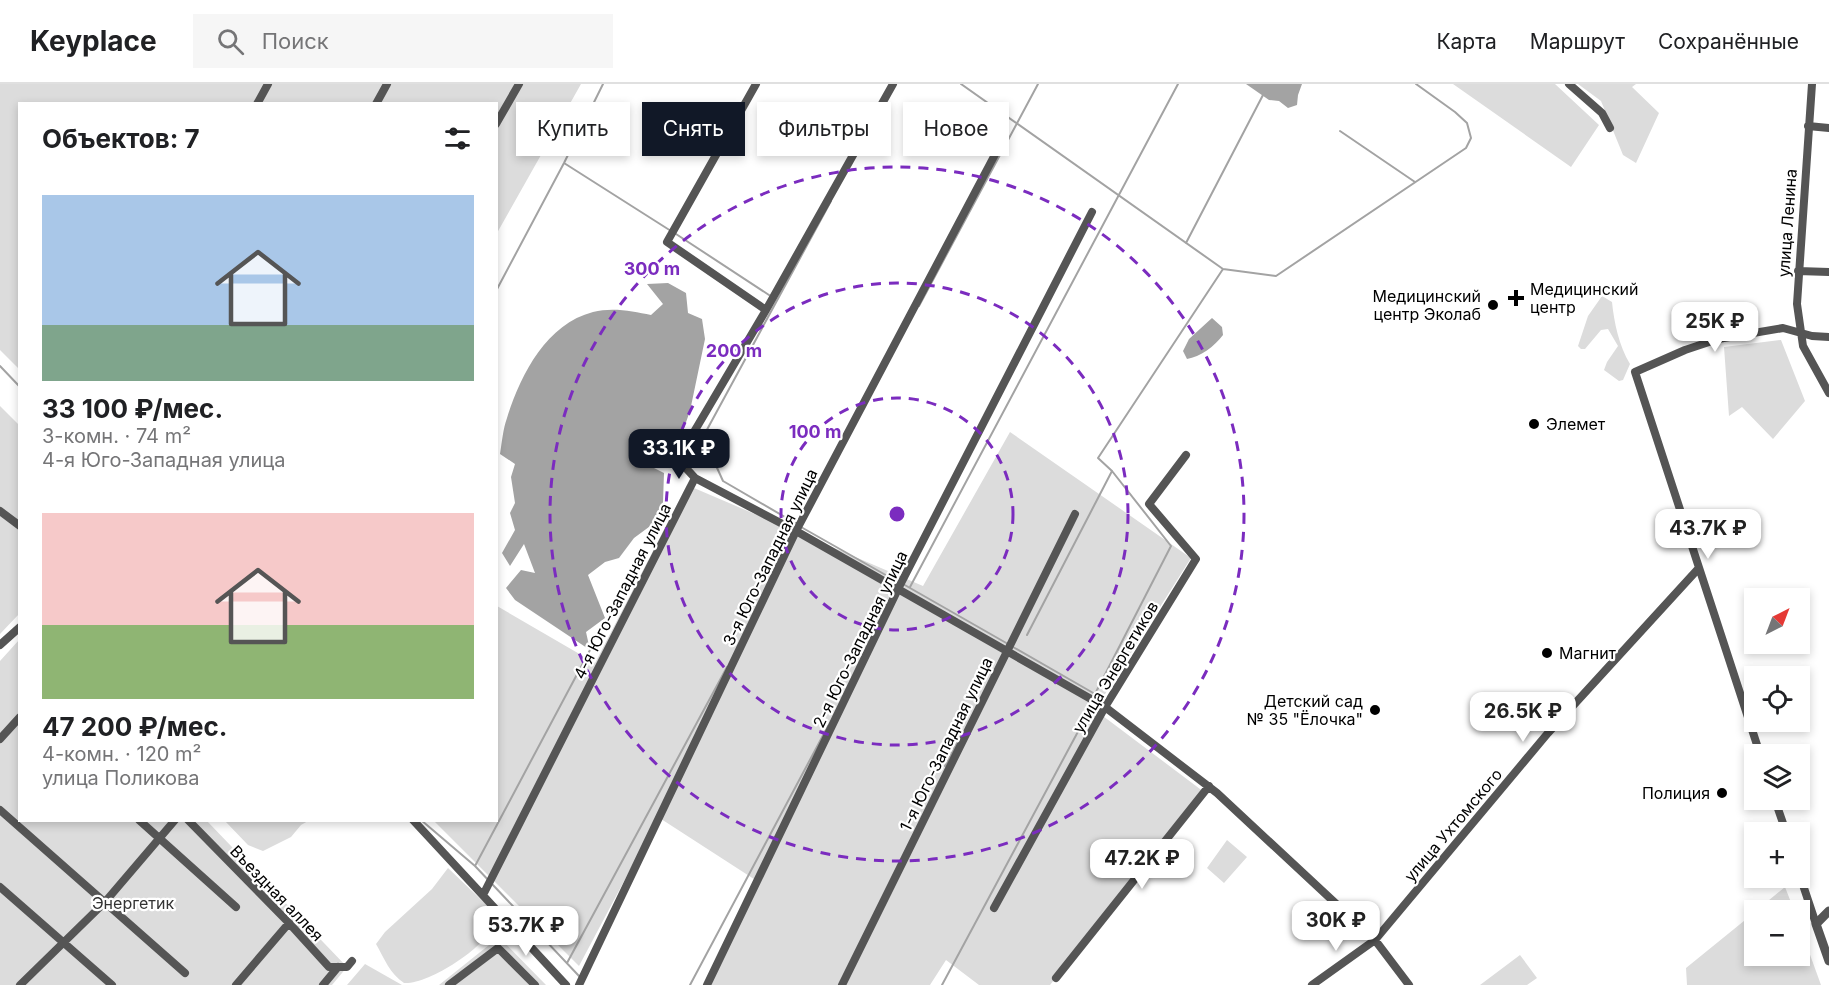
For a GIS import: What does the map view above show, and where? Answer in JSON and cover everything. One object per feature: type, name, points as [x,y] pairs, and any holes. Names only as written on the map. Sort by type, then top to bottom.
[{"type":"street","points":[[258,102],[268,84]]},
{"type":"street","points":[[377,102],[387,84]]},
{"type":"street","points":[[498,121],[519,84]]},
{"type":"street","points":[[756,84],[667,242],[766,310]]},
{"type":"street","points":[[893,84],[766,310],[688,442],[684,466],[694,478],[796,531],[1105,706],[1209,786],[1375,940],[1409,985]]},
{"type":"street","points":[[1569,84],[1602,113],[1610,128]]},
{"type":"street","name":"улица Ленина","points":[[1812,84],[1797,304],[1803,346],[1829,393]]},
{"type":"street","points":[[1808,126],[1829,128]]},
{"type":"street","name":"3-я Юго-Западная улица","points":[[579,985],[796,531],[994,156]]},
{"type":"street","name":"2-я Юго-Западная улица","points":[[707,985],[898,589],[1092,212]]},
{"type":"street","points":[[1798,271],[1829,272]]},
{"type":"street","points":[[1757,744],[1635,372],[1685,350],[1718,339],[1783,328],[1829,337]]},
{"type":"street","name":"улица Энергетиков","points":[[994,908],[1105,706],[1196,559],[1149,504],[1186,455]]},
{"type":"street","name":"4-я Юго-Западная улица","points":[[483,896],[694,478]]},
{"type":"street","points":[[0,511],[18,524]]},
{"type":"street","name":"1-я Юго-Западная улица","points":[[842,985],[1075,514]]},
{"type":"street","name":"улица Ухтомского","points":[[1312,985],[1375,940],[1548,733],[1698,569]]},
{"type":"street","points":[[0,645],[18,629]]},
{"type":"street","points":[[0,739],[18,719]]},
{"type":"street","points":[[1056,978],[1209,786]]},
{"type":"street","points":[[0,810],[185,973]]},
{"type":"street","points":[[141,822],[236,907]]},
{"type":"street","points":[[21,985],[105,902],[173,822]]},
{"type":"street","name":"Въездная аллея","points":[[190,822],[329,967],[338,967]]},
{"type":"street","points":[[415,822],[566,985]]},
{"type":"street","points":[[0,887],[112,985]]},
{"type":"street","points":[[1804,888],[1829,961]]},
{"type":"street","points":[[1816,924],[1829,911]]},
{"type":"street","points":[[236,985],[289,923]]},
{"type":"street","points":[[449,985],[498,948],[535,985]]},
{"type":"street","points":[[323,985],[338,967],[346,967],[352,961]]},
{"type":"green space","points":[[0,84],[581,84],[571,102],[516,102],[516,156],[540,156],[498,231],[498,102],[18,102],[18,368],[0,350]]},
{"type":"green space","points":[[1453,84],[1555,84],[1599,125],[1571,167]]},
{"type":"green space","points":[[1578,84],[1636,84],[1632,87],[1659,113],[1636,163],[1623,155],[1601,101]]},
{"type":"green space","points":[[1602,296],[1612,302],[1618,334],[1630,364],[1623,380],[1619,381],[1604,370],[1618,346],[1608,329],[1601,330],[1585,349],[1578,346],[1588,316]]},
{"type":"green space","points":[[1781,340],[1805,401],[1773,439],[1742,407],[1729,416],[1724,347]]},
{"type":"green space","points":[[0,406],[18,424],[18,615],[0,634]]},
{"type":"green space","points":[[1010,432],[1191,558],[1095,710],[1204,792],[1050,985],[979,985],[946,960],[930,985],[705,985],[757,881],[658,817],[579,966],[435,822],[498,822],[498,607],[595,663],[687,485],[923,586]]},
{"type":"green space","name":"Энергетик","points":[[18,641],[18,822],[208,822],[347,967],[332,985],[0,985],[0,661]]},
{"type":"green space","points":[[226,822],[306,822],[291,837],[263,851],[248,845]]},
{"type":"green space","points":[[1227,840],[1247,857],[1224,883],[1207,868]]},
{"type":"green space","points":[[448,868],[494,912],[493,924],[479,944],[454,964],[427,978],[404,983],[391,970],[376,944],[385,932],[432,889]]},
{"type":"green space","points":[[1785,888],[1790,900],[1769,900]]},
{"type":"green space","points":[[1744,921],[1744,966],[1810,966],[1810,955],[1821,985],[1687,985],[1686,968]]},
{"type":"green space","points":[[499,937],[546,985],[439,985]]},
{"type":"green space","points":[[1520,955],[1537,978],[1527,985],[1480,985]]},
{"type":"green space","points":[[365,964],[402,985],[347,985]]},
{"type":"shaded area","points":[[1246,84],[1302,84],[1297,105],[1288,108],[1279,101],[1269,100]]},
{"type":"shaded area","points":[[668,283],[686,293],[688,313],[702,319],[705,339],[690,411],[680,439],[668,442],[667,434],[656,451],[640,453],[648,465],[664,473],[663,502],[653,524],[634,538],[619,558],[605,562],[588,575],[605,618],[586,632],[590,650],[515,600],[506,588],[521,570],[535,573],[524,544],[510,566],[502,553],[515,530],[510,513],[515,503],[511,477],[515,464],[500,454],[505,427],[512,402],[528,369],[537,354],[562,328],[576,318],[593,312],[622,310],[651,315],[663,304],[647,284]]},
{"type":"shaded area","points":[[1212,318],[1222,327],[1223,335],[1207,350],[1187,359],[1183,351],[1189,339]]},
{"type":"waterway","points":[[498,287],[603,84]]},
{"type":"waterway","points":[[961,84],[1223,269],[1276,276],[1466,148],[1471,138],[1467,123],[1416,84]]},
{"type":"waterway","points":[[919,306],[1038,84]]},
{"type":"waterway","points":[[910,587],[1178,84]]},
{"type":"waterway","points":[[1186,243],[1263,95]]},
{"type":"waterway","points":[[1340,131],[1415,182]]},
{"type":"waterway","points":[[564,163],[671,231]]},
{"type":"waterway","points":[[797,524],[723,481],[703,437],[831,201]]},
{"type":"waterway","points":[[676,234],[769,295]]},
{"type":"waterway","points":[[1013,647],[1095,694],[1171,546],[1112,471],[1098,458],[1223,269]]},
{"type":"waterway","points":[[0,366],[18,385]]},
{"type":"waterway","points":[[1027,635],[1112,471]]},
{"type":"waterway","points":[[801,527],[898,582]]},
{"type":"waterway","points":[[903,584],[1008,644]]},
{"type":"waterway","points":[[475,866],[590,650]]},
{"type":"waterway","points":[[567,963],[727,667]]},
{"type":"waterway","points":[[942,985],[1088,713]]},
{"type":"waterway","points":[[690,985],[828,726]]},
{"type":"waterway","points":[[945,766],[961,736]]},
{"type":"waterway","points":[[423,822],[475,866],[579,976]]},
{"type":"place","name":"Медицинский центр","points":[[1516,298]]},
{"type":"place","name":"Медицинский центр Эколаб","points":[[1493,305]]},
{"type":"place","name":"Элемет","points":[[1534,424]]},
{"type":"place","name":"Магнит","points":[[1547,653]]},
{"type":"place","name":"Детский сад № 35 \"Ёлочка\"","points":[[1375,710]]},
{"type":"place","name":"Полиция","points":[[1722,793]]}]
